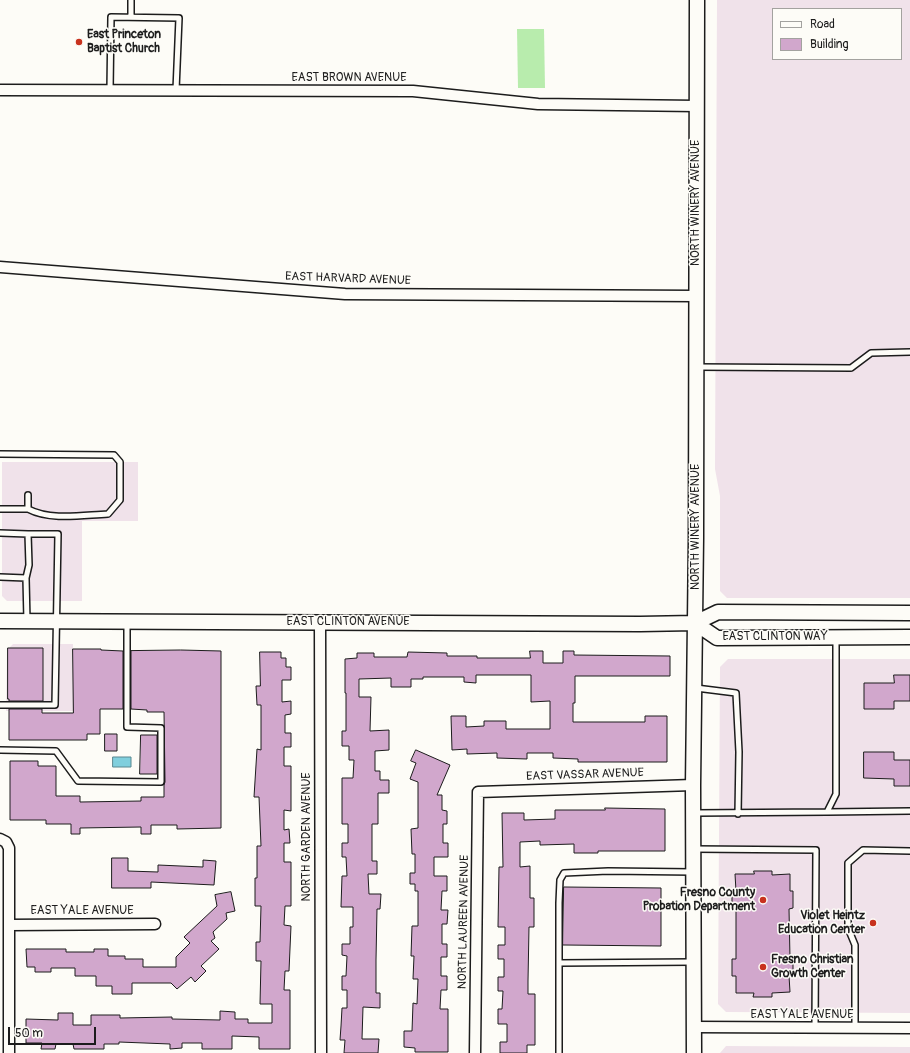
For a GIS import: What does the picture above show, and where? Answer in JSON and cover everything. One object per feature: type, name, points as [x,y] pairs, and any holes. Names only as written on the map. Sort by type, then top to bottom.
[{"type":"main road","name":"NORTH WINERY AVENUE","points":[[694,1053],[693,785],[695,688],[696,0]]},
{"type":"main road","name":"EAST CLINTON WAY","points":[[695,623],[718,612],[910,613]]},
{"type":"main road","name":"EAST CLINTON AVENUE","points":[[0,621],[695,623]]},
{"type":"main road","name":"EAST CLINTON WAY","points":[[695,623],[717,638],[910,638]]},
{"type":"street","name":"EAST BROWN AVENUE","points":[[0,90],[413,91],[538,104],[696,106]]},
{"type":"street","name":"EAST HARVARD AVENUE","points":[[0,267],[345,294],[696,296]]},
{"type":"street","name":"NORTH GARDEN AVENUE","points":[[320,622],[321,1053]]},
{"type":"street","name":"EAST VASSAR AVENUE","points":[[478,792],[693,785]]},
{"type":"street","name":"NORTH LAUREEN AVENUE","points":[[475,1053],[478,792]]},
{"type":"street","points":[[0,839],[6,842],[9,848],[9,1053]]},
{"type":"street","name":"EAST YALE AVENUE","points":[[9,925],[155,924]]},
{"type":"street","name":"EAST YALE AVENUE","points":[[693,1027],[910,1028]]},
{"type":"lane","points":[[131,0],[131,17]]},
{"type":"lane","points":[[110,90],[111,17],[131,17],[179,18],[176,90]]},
{"type":"lane","points":[[696,368],[851,368],[870,353],[910,352]]},
{"type":"lane","points":[[0,454],[114,454],[120,462],[120,500],[108,514],[58,516],[36,513],[28,509],[0,509]]},
{"type":"lane","points":[[28,495],[28,509]]},
{"type":"lane","points":[[0,533],[58,534],[55,705],[0,705]]},
{"type":"lane","points":[[27,621],[26,578],[29,565],[28,534]]},
{"type":"lane","points":[[0,577],[26,578]]},
{"type":"lane","points":[[0,750],[56,751],[78,781],[161,782],[161,728],[127,727],[127,621]]},
{"type":"lane","points":[[827,812],[836,794],[836,637]]},
{"type":"lane","points":[[695,688],[736,693],[739,752],[738,814]]},
{"type":"lane","points":[[694,813],[738,814],[910,811]]},
{"type":"lane","points":[[694,849],[816,850],[815,1028]]},
{"type":"lane","points":[[855,1028],[855,945],[848,928],[848,863],[863,850],[910,851]]},
{"type":"lane","points":[[559,1053],[560,880],[564,873],[608,871],[694,872]]},
{"type":"lane","points":[[559,963],[693,962]]},
{"type":"shaded area","points":[[717,0],[910,0],[910,598],[727,598],[720,591],[720,496],[715,469]]},
{"type":"shaded area","points":[[2,462],[138,462],[138,521],[82,521],[82,601],[7,601],[2,596]]},
{"type":"shaded area","points":[[13,644],[73,644],[73,711],[6,711],[7,650]]},
{"type":"shaded area","points":[[728,659],[910,659],[910,1013],[726,1012],[718,1004],[720,667]]},
{"type":"shaded area","points":[[726,1046],[910,1047],[910,1053],[720,1053]]},
{"type":"green space","points":[[517,29],[544,29],[545,88],[518,88]]},
{"type":"water","points":[[113,757],[131,757],[131,767],[113,767]]},
{"type":"building","points":[[8,648],[43,648],[43,701],[9,701]]},
{"type":"building","points":[[73,649],[123,651],[123,709],[100,709],[100,734],[87,734],[87,740],[9,740],[9,709],[42,709],[42,713],[73,713]]},
{"type":"building","points":[[131,651],[221,651],[221,828],[177,829],[177,825],[151,825],[151,834],[141,834],[141,827],[80,828],[80,834],[71,834],[71,824],[46,824],[46,820],[10,820],[10,761],[38,761],[38,766],[56,766],[56,796],[80,796],[80,802],[141,801],[141,797],[164,797],[164,712],[147,712],[147,710],[131,709]]},
{"type":"building","points":[[530,651],[543,651],[543,663],[563,663],[563,651],[574,651],[574,655],[670,656],[670,676],[575,676],[575,703],[573,703],[573,722],[645,722],[645,716],[667,716],[667,762],[578,762],[578,759],[553,758],[553,753],[527,753],[527,759],[497,758],[497,753],[467,754],[467,749],[452,750],[451,716],[466,716],[466,727],[484,726],[484,721],[506,721],[506,729],[550,729],[550,701],[531,702],[531,675],[476,675],[476,683],[464,682],[464,677],[423,677],[423,679],[411,679],[411,687],[391,687],[391,678],[359,679],[359,697],[371,697],[370,731],[389,730],[389,750],[375,751],[375,771],[380,771],[380,780],[389,780],[389,793],[378,793],[378,824],[372,824],[372,861],[377,861],[377,874],[368,874],[369,894],[381,894],[380,909],[377,909],[376,960],[376,993],[380,993],[380,1008],[363,1007],[362,1039],[379,1039],[378,1053],[344,1053],[345,1040],[340,1040],[342,1008],[347,1008],[347,990],[342,990],[342,976],[346,976],[347,956],[342,955],[342,944],[350,944],[350,927],[353,927],[353,907],[341,907],[342,876],[347,876],[346,857],[342,857],[342,843],[348,843],[348,824],[342,824],[342,778],[353,778],[354,760],[349,760],[349,746],[342,746],[342,731],[346,731],[345,659],[357,658],[357,653],[374,653],[374,657],[407,657],[408,652],[447,653],[447,656],[477,656],[477,658],[530,658]]},
{"type":"building","points":[[260,652],[281,652],[281,658],[286,658],[286,667],[291,667],[291,680],[282,680],[282,702],[291,701],[291,714],[285,715],[285,733],[291,733],[291,747],[284,747],[284,766],[291,766],[291,811],[284,810],[284,830],[289,829],[290,843],[284,843],[284,862],[291,862],[291,906],[285,906],[284,925],[291,926],[289,971],[285,971],[284,990],[290,990],[290,1049],[259,1049],[259,1037],[232,1036],[232,1049],[202,1049],[202,1043],[182,1043],[182,1048],[170,1049],[170,1044],[119,1042],[119,1044],[104,1044],[104,1049],[74,1049],[73,1044],[56,1044],[55,1049],[41,1049],[42,1043],[26,1043],[26,1019],[58,1020],[58,1013],[73,1013],[73,1025],[91,1025],[91,1015],[120,1015],[120,1018],[172,1017],[172,1019],[220,1020],[220,1011],[235,1012],[235,1019],[248,1019],[248,1023],[272,1023],[272,1004],[260,1004],[261,961],[256,961],[256,942],[260,942],[261,906],[255,906],[257,846],[261,846],[259,797],[254,797],[257,749],[261,750],[261,705],[257,705],[256,686],[260,686]]},
{"type":"building","points":[[894,675],[910,675],[910,701],[894,701],[894,709],[864,709],[864,683],[894,683]]},
{"type":"building","points":[[105,734],[117,734],[117,751],[105,751]]},
{"type":"building","points":[[141,735],[157,735],[157,774],[140,774]]},
{"type":"building","points":[[416,750],[450,765],[437,795],[442,795],[442,810],[447,811],[447,824],[443,824],[443,843],[448,843],[448,857],[434,857],[434,876],[447,876],[447,891],[442,891],[441,910],[448,910],[447,924],[442,924],[442,944],[447,944],[447,957],[441,957],[441,976],[447,976],[447,990],[441,990],[440,1009],[448,1009],[448,1052],[415,1052],[415,1048],[404,1047],[404,1031],[412,1031],[413,1003],[417,1004],[418,979],[413,979],[414,956],[411,956],[412,926],[418,926],[418,891],[415,891],[415,884],[410,884],[410,873],[415,873],[415,854],[412,854],[411,829],[418,828],[418,782],[410,779],[416,763],[411,761]]},
{"type":"building","points":[[864,752],[894,752],[894,760],[910,760],[910,786],[894,786],[894,779],[864,778]]},
{"type":"building","points":[[605,808],[665,809],[665,851],[598,851],[598,853],[574,853],[574,844],[540,845],[540,841],[520,842],[520,867],[530,866],[530,898],[534,898],[534,927],[529,927],[528,994],[535,994],[535,1045],[527,1045],[527,1053],[500,1053],[500,1042],[507,1042],[507,1024],[498,1024],[498,1009],[502,1009],[503,991],[498,991],[498,977],[504,977],[504,959],[498,959],[498,945],[505,945],[505,927],[498,927],[499,867],[503,867],[502,813],[524,813],[524,820],[555,819],[555,810],[605,810]]},
{"type":"building","points":[[112,858],[128,858],[128,871],[158,872],[158,865],[203,867],[203,860],[216,861],[214,885],[151,882],[151,888],[112,888]]},
{"type":"building","points":[[754,871],[772,871],[772,875],[790,874],[790,891],[793,891],[793,908],[789,909],[790,959],[793,959],[793,976],[789,976],[790,992],[772,993],[772,997],[753,997],[754,993],[736,993],[736,976],[732,976],[732,959],[736,959],[736,909],[732,908],[732,891],[736,891],[735,874],[754,874]]},
{"type":"building","points":[[564,887],[661,888],[661,946],[563,945]]},
{"type":"building","points":[[231,892],[235,911],[226,913],[227,919],[213,932],[215,938],[211,941],[219,949],[201,966],[206,971],[195,982],[191,977],[177,989],[171,983],[132,983],[132,994],[112,994],[112,986],[96,986],[96,976],[75,976],[75,968],[51,968],[51,972],[35,972],[35,967],[27,967],[26,949],[66,949],[66,952],[94,952],[94,949],[108,949],[108,956],[125,956],[125,959],[143,959],[143,967],[176,967],[176,957],[190,943],[184,937],[217,906],[215,895]]},
{"type":"place","name":"East Princeton Baptist Church","points":[[79,42]]},
{"type":"place","name":"Fresno County Probation Department","points":[[763,900]]},
{"type":"place","name":"Violet Heintz Education Center","points":[[873,923]]},
{"type":"place","name":"Fresno Christian Growth Center","points":[[763,967]]}]
